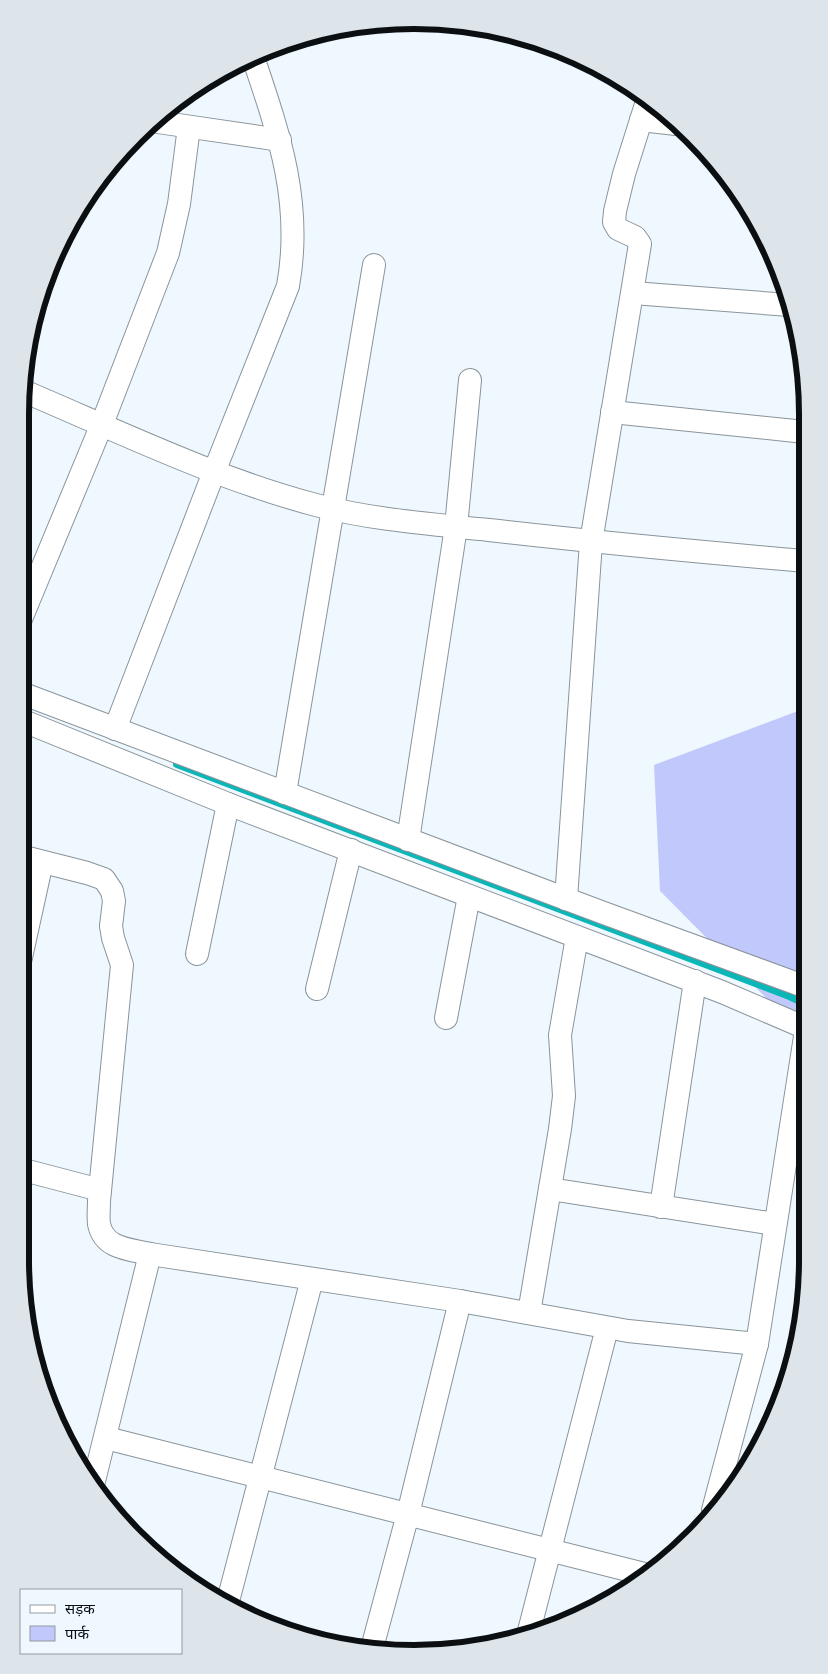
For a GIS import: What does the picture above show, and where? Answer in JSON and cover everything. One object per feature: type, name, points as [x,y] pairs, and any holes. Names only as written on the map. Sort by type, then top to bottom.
[{"type":"street","points":[[115,729],[288,286],[292,260],[293,230],[288,176],[280,140],[255,63]]},
{"type":"street","points":[[566,899],[590,542],[640,244],[635,237],[618,229],[614,222],[624,174],[646,106]]},
{"type":"street","points":[[641,120],[667,123]]},
{"type":"street","points":[[162,122],[280,140]]},
{"type":"street","points":[[29,600],[102,424],[168,253],[179,204],[189,126]]},
{"type":"street","points":[[285,793],[374,265]]},
{"type":"street","points":[[632,293],[783,305]]},
{"type":"street","points":[[408,840],[456,527],[470,380]]},
{"type":"street","points":[[30,394],[214,472],[274,493],[332,509],[456,527],[590,542],[799,560]]},
{"type":"street","points":[[612,412],[799,431]]},
{"type":"street","points":[[29,696],[408,840],[799,984]]},
{"type":"street","points":[[29,724],[228,804],[695,981],[799,1026]]},
{"type":"street","points":[[196,954],[228,804]]},
{"type":"street","points":[[317,989],[351,850]]},
{"type":"street","points":[[29,858],[104,879],[112,891],[114,901],[111,926],[122,965],[100,1190],[99,1224],[104,1238],[113,1246],[150,1254],[460,1301],[628,1332],[757,1344]]},
{"type":"street","points":[[29,921],[42,862]]},
{"type":"street","points":[[446,1018],[469,896]]},
{"type":"street","points":[[528,1313],[564,1096],[560,1035],[577,937]]},
{"type":"street","points":[[661,1207],[695,981]]},
{"type":"street","points":[[716,1500],[757,1344],[799,1073]]},
{"type":"street","points":[[29,1171],[100,1190]]},
{"type":"street","points":[[550,1189],[775,1224]]},
{"type":"street","points":[[95,1476],[150,1254]]},
{"type":"street","points":[[228,1598],[312,1278]]},
{"type":"street","points":[[373,1643],[408,1514],[460,1301]]},
{"type":"street","points":[[531,1627],[607,1328]]},
{"type":"street","points":[[106,1438],[639,1573]]},
{"type":"green space","points":[[799,711],[799,1031],[660,891],[654,765]]},
{"type":"waterway","points":[[177,764],[799,1001]]}]
